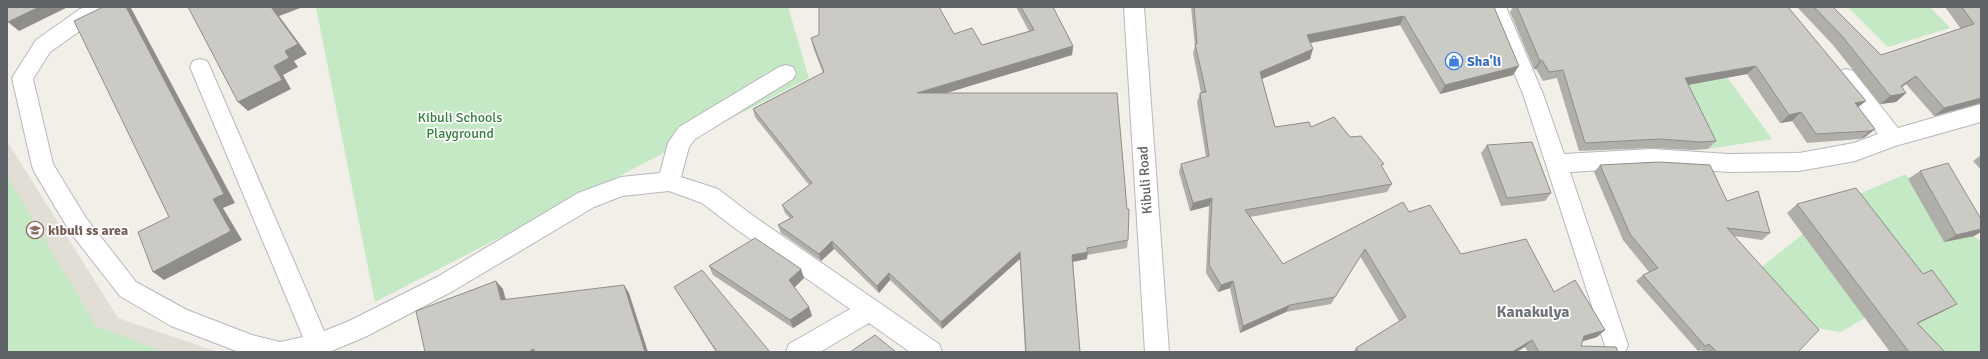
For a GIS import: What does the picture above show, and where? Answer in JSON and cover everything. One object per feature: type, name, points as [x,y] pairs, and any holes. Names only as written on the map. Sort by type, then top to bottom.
[{"type":"street","points":[[108,7],[87,15],[43,46],[22,78],[43,166],[78,224],[128,289],[179,318],[252,346],[276,352]]},
{"type":"street","name":"Kibuli Road","points":[[1134,7],[1157,352]]},
{"type":"street","points":[[1496,7],[1534,94],[1557,164],[1613,349]]},
{"type":"street","points":[[1835,64],[1893,138]]},
{"type":"street","points":[[200,68],[318,345]]},
{"type":"street","points":[[669,182],[679,143],[687,133],[786,73]]},
{"type":"street","points":[[1557,164],[1652,158],[1729,163],[1799,162],[1855,152],[1893,138],[1981,114]]},
{"type":"street","points":[[285,352],[318,345],[357,329],[445,284],[586,200],[621,187],[669,182],[710,196],[744,222],[930,352]]},
{"type":"street","points":[[798,352],[870,310]]},
{"type":"shaded area","name":"kibuli ss area","points":[[7,141],[118,318],[218,352],[7,352]]},
{"type":"green space","name":"Kibuli Schools Playground","points":[[316,7],[788,7],[809,78],[375,302]]},
{"type":"green space","points":[[1848,7],[1930,7],[1950,28],[1888,47]]},
{"type":"green space","points":[[1727,77],[1772,139],[1708,149],[1683,86]]},
{"type":"green space","points":[[1906,174],[1944,242],[1974,236],[1981,242],[1981,352],[1925,352],[1882,308],[1841,332],[1817,328],[1754,273],[1803,234],[1857,195]]},
{"type":"green space","name":"kibuli ss area","points":[[7,176],[96,326],[164,352],[7,352]]},
{"type":"building","points":[[7,7],[39,7],[8,22]]},
{"type":"building","points":[[103,7],[126,7],[224,194],[213,199],[231,231],[153,272],[138,232],[169,217],[74,21]]},
{"type":"building","points":[[188,7],[271,7],[298,44],[285,51],[289,58],[274,66],[282,80],[238,102]]},
{"type":"building","points":[[819,7],[939,7],[954,34],[972,28],[982,45],[1034,30],[1021,7],[1053,7],[1073,46],[917,93],[1117,93],[1127,209],[1129,209],[1128,240],[1087,248],[1088,252],[1072,255],[1080,352],[1026,352],[1020,252],[941,322],[889,273],[877,286],[832,241],[819,254],[778,225],[793,217],[782,205],[812,183],[753,109],[824,72],[811,38],[819,35]]},
{"type":"building","points":[[1194,7],[1494,7],[1519,66],[1445,85],[1404,16],[1307,35],[1313,49],[1260,72],[1275,127],[1309,122],[1311,127],[1334,117],[1350,137],[1361,136],[1384,164],[1381,165],[1392,184],[1245,210],[1283,264],[1403,202],[1409,212],[1430,205],[1461,254],[1526,239],[1554,292],[1575,280],[1605,330],[1584,336],[1581,346],[1616,347],[1618,352],[1539,352],[1532,340],[1512,352],[1359,352],[1356,348],[1406,317],[1365,249],[1335,297],[1290,305],[1243,326],[1233,281],[1221,285],[1209,265],[1212,198],[1193,203],[1181,164],[1209,156],[1200,93],[1206,92],[1195,44],[1197,44]]},
{"type":"building","points":[[1517,7],[1788,7],[1866,101],[1855,103],[1875,129],[1870,131],[1816,134],[1801,112],[1789,115],[1756,66],[1685,78],[1716,141],[1701,142],[1659,139],[1585,143],[1563,70],[1549,72],[1542,60],[1540,61]]},
{"type":"building","points":[[1814,7],[1833,7],[1881,55],[1974,24],[1962,7],[1981,7],[1981,98],[1944,108],[1916,76],[1901,86],[1906,93],[1890,96],[1842,36]]},
{"type":"building","points":[[1532,142],[1551,193],[1507,198],[1487,145]]},
{"type":"building","points":[[1659,162],[1710,165],[1727,201],[1758,191],[1770,233],[1727,228],[1819,330],[1798,352],[1717,352],[1709,344],[1705,346],[1643,275],[1658,268],[1630,234],[1600,165]]},
{"type":"building","points":[[1948,163],[1981,219],[1981,229],[1956,235],[1920,171]]},
{"type":"building","points":[[1856,188],[1923,274],[1932,270],[1957,304],[1917,323],[1945,352],[1909,352],[1797,204]]},
{"type":"building","points":[[755,238],[801,269],[789,280],[809,307],[790,320],[709,266]]},
{"type":"building","points":[[702,270],[770,352],[717,352],[674,287]]},
{"type":"building","points":[[496,281],[501,300],[624,285],[645,352],[534,352],[534,349],[528,352],[425,352],[416,311]]},
{"type":"building","points":[[875,335],[896,352],[850,352]]},
{"type":"place","name":"Sha'li","points":[[1454,61]]},
{"type":"place","name":"kibuli ss area","points":[[35,230]]},
{"type":"district","name":"Kanakulya","points":[[1533,312]]}]
